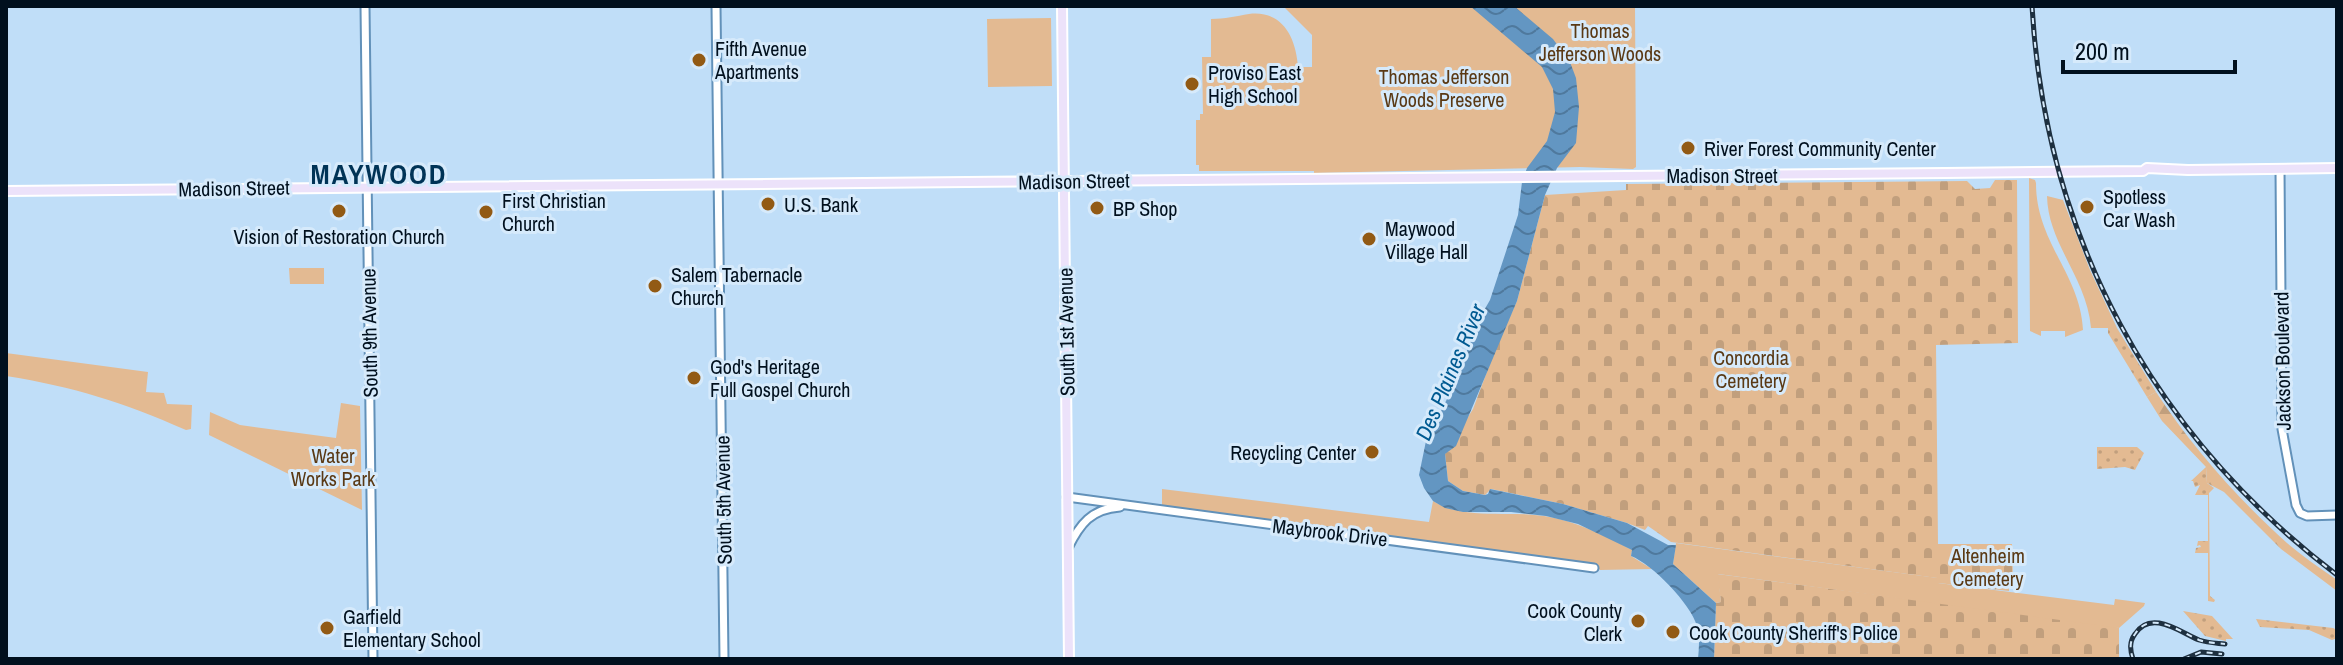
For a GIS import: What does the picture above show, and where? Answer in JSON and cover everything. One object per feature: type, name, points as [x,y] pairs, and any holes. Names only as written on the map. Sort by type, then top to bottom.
[{"type":"main road","name":"South 1st Avenue","points":[[1062,6],[1069,659]]},
{"type":"main road","name":"Madison Street","points":[[6,191],[2178,173],[2188,170],[2337,168]]},
{"type":"street","name":"South 9th Avenue","points":[[365,6],[373,659]]},
{"type":"street","name":"South 5th Avenue","points":[[716,6],[724,659]]},
{"type":"street","name":"Jackson Boulevard","points":[[2280,169],[2283,441],[2300,513],[2307,516],[2337,515]]},
{"type":"street","name":"Maybrook Drive","points":[[1067,497],[1594,568]]},
{"type":"street","points":[[1068,550],[1079,526],[1087,518],[1106,508],[1134,505]]},
{"type":"green space","name":"Thomas Jefferson Woods Preserve","points":[[1283,6],[1635,6],[1636,167],[1314,173],[1199,171],[1199,165],[1196,165],[1196,120],[1200,120],[1200,114],[1203,114],[1202,57],[1211,57],[1211,19],[1249,14],[1271,17],[1279,21],[1291,36],[1298,67],[1312,67],[1312,35]]},
{"type":"green space","points":[[1051,18],[1052,86],[988,87],[987,19]]},
{"type":"green space","points":[[2029,178],[2035,180],[2043,223],[2080,310],[2083,330],[2065,337],[2065,331],[2041,331],[2041,336],[2030,331]]},
{"type":"green space","name":"Concordia Cemetery","points":[[1995,180],[2017,180],[2018,343],[1936,345],[1938,544],[2012,544],[2013,580],[2009,582],[2009,591],[1938,583],[1937,578],[1671,542],[1648,526],[1645,530],[1563,504],[1491,489],[1485,495],[1463,491],[1448,481],[1445,454],[1473,409],[1517,301],[1545,195],[1626,190],[1626,184],[1967,181],[1975,189],[1990,188]]},
{"type":"green space","points":[[2047,196],[2063,200],[2117,328],[2091,328],[2083,293],[2054,230]]},
{"type":"green space","points":[[289,268],[324,268],[324,284],[290,284]]},
{"type":"green space","points":[[2108,328],[2117,328],[2156,392],[2147,397],[2108,333]]},
{"type":"green space","points":[[6,353],[148,372],[146,392],[164,393],[167,404],[192,405],[191,429],[186,430],[98,397],[6,376]]},
{"type":"green space","points":[[2156,392],[2200,452],[2251,509],[2287,543],[2337,580],[2337,591],[2281,549],[2224,492],[2207,483],[2206,467],[2162,421],[2147,397]]},
{"type":"green space","name":"Water Works Park","points":[[341,403],[360,406],[362,510],[209,435],[210,412],[240,425],[336,438]]},
{"type":"green space","points":[[2097,447],[2137,447],[2144,453],[2135,470],[2125,467],[2097,469]]},
{"type":"green space","points":[[2206,467],[2207,483],[2214,488],[2209,493],[2210,596],[2214,602],[2208,601],[2208,553],[2195,553],[2196,548],[2201,547],[2197,546],[2198,541],[2208,541],[2208,495],[2195,495],[2200,485],[2195,487],[2191,481]]},
{"type":"green space","points":[[1162,489],[1429,522],[1433,501],[1473,513],[1544,516],[1579,525],[1611,539],[1632,550],[1631,556],[1652,569],[1600,570],[1592,563],[1162,506]]},
{"type":"green space","points":[[1676,543],[1938,578],[1938,583],[2114,605],[2115,599],[2145,603],[2119,628],[1718,574],[1721,602],[1716,603],[1673,564]]},
{"type":"green space","points":[[1717,574],[2111,625],[2119,628],[2119,659],[1714,659],[1716,603],[1721,602]]},
{"type":"green space","points":[[2183,611],[2212,616],[2233,639],[2226,641],[2205,636]]},
{"type":"green space","points":[[2256,619],[2333,628],[2337,630],[2337,638],[2332,640],[2309,630],[2260,627]]},
{"type":"water","points":[[1470,6],[1514,6],[1553,39],[1570,62],[1576,78],[1579,107],[1576,143],[1557,168],[1545,195],[1517,301],[1456,446],[1445,454],[1448,481],[1463,491],[1485,495],[1490,489],[1563,504],[1627,523],[1668,545],[1676,545],[1673,564],[1716,603],[1714,659],[1698,659],[1699,634],[1687,607],[1660,576],[1631,556],[1632,550],[1578,524],[1546,516],[1463,512],[1445,508],[1433,501],[1419,475],[1426,441],[1490,300],[1518,215],[1527,168],[1547,141],[1555,112],[1553,89],[1542,67]]},
{"type":"railway","points":[[2032,6],[2041,91],[2059,173],[2086,251],[2120,325],[2163,394],[2214,460],[2272,520],[2337,575]]},
{"type":"railway","points":[[2133,659],[2133,637],[2149,623],[2175,628],[2199,640],[2225,644]]},
{"type":"railway","points":[[2184,659],[2201,652],[2222,654]]},
{"type":"place","name":"Fifth Avenue Apartments","points":[[699,60]]},
{"type":"place","name":"Proviso East High School","points":[[1192,84]]},
{"type":"place","name":"River Forest Community Center","points":[[1688,148]]},
{"type":"place","name":"U.S. Bank","points":[[768,204]]},
{"type":"place","name":"Spotless Car Wash","points":[[2087,207]]},
{"type":"place","name":"BP Shop","points":[[1097,208]]},
{"type":"place","name":"Vision of Restoration Church","points":[[339,211]]},
{"type":"place","name":"First Christian Church","points":[[486,212]]},
{"type":"place","name":"Maywood Village Hall","points":[[1369,239]]},
{"type":"place","name":"Salem Tabernacle Church","points":[[655,286]]},
{"type":"place","name":"God's Heritage Full Gospel Church","points":[[694,378]]},
{"type":"place","name":"Recycling Center","points":[[1372,452]]},
{"type":"place","name":"Cook County Clerk","points":[[1638,621]]},
{"type":"place","name":"Garfield Elementary School","points":[[327,628]]},
{"type":"place","name":"Cook County Sheriff's Police","points":[[1673,632]]},
{"type":"district","name":"MAYWOOD","points":[[379,174]]},
{"type":"park label","name":"Thomas Jefferson Woods","points":[[1600,42]]},
{"type":"park label","name":"Altenheim Cemetery","points":[[1988,566]]},
{"type":"water label","name":"Des Plaines River","points":[[1450,372]]}]
